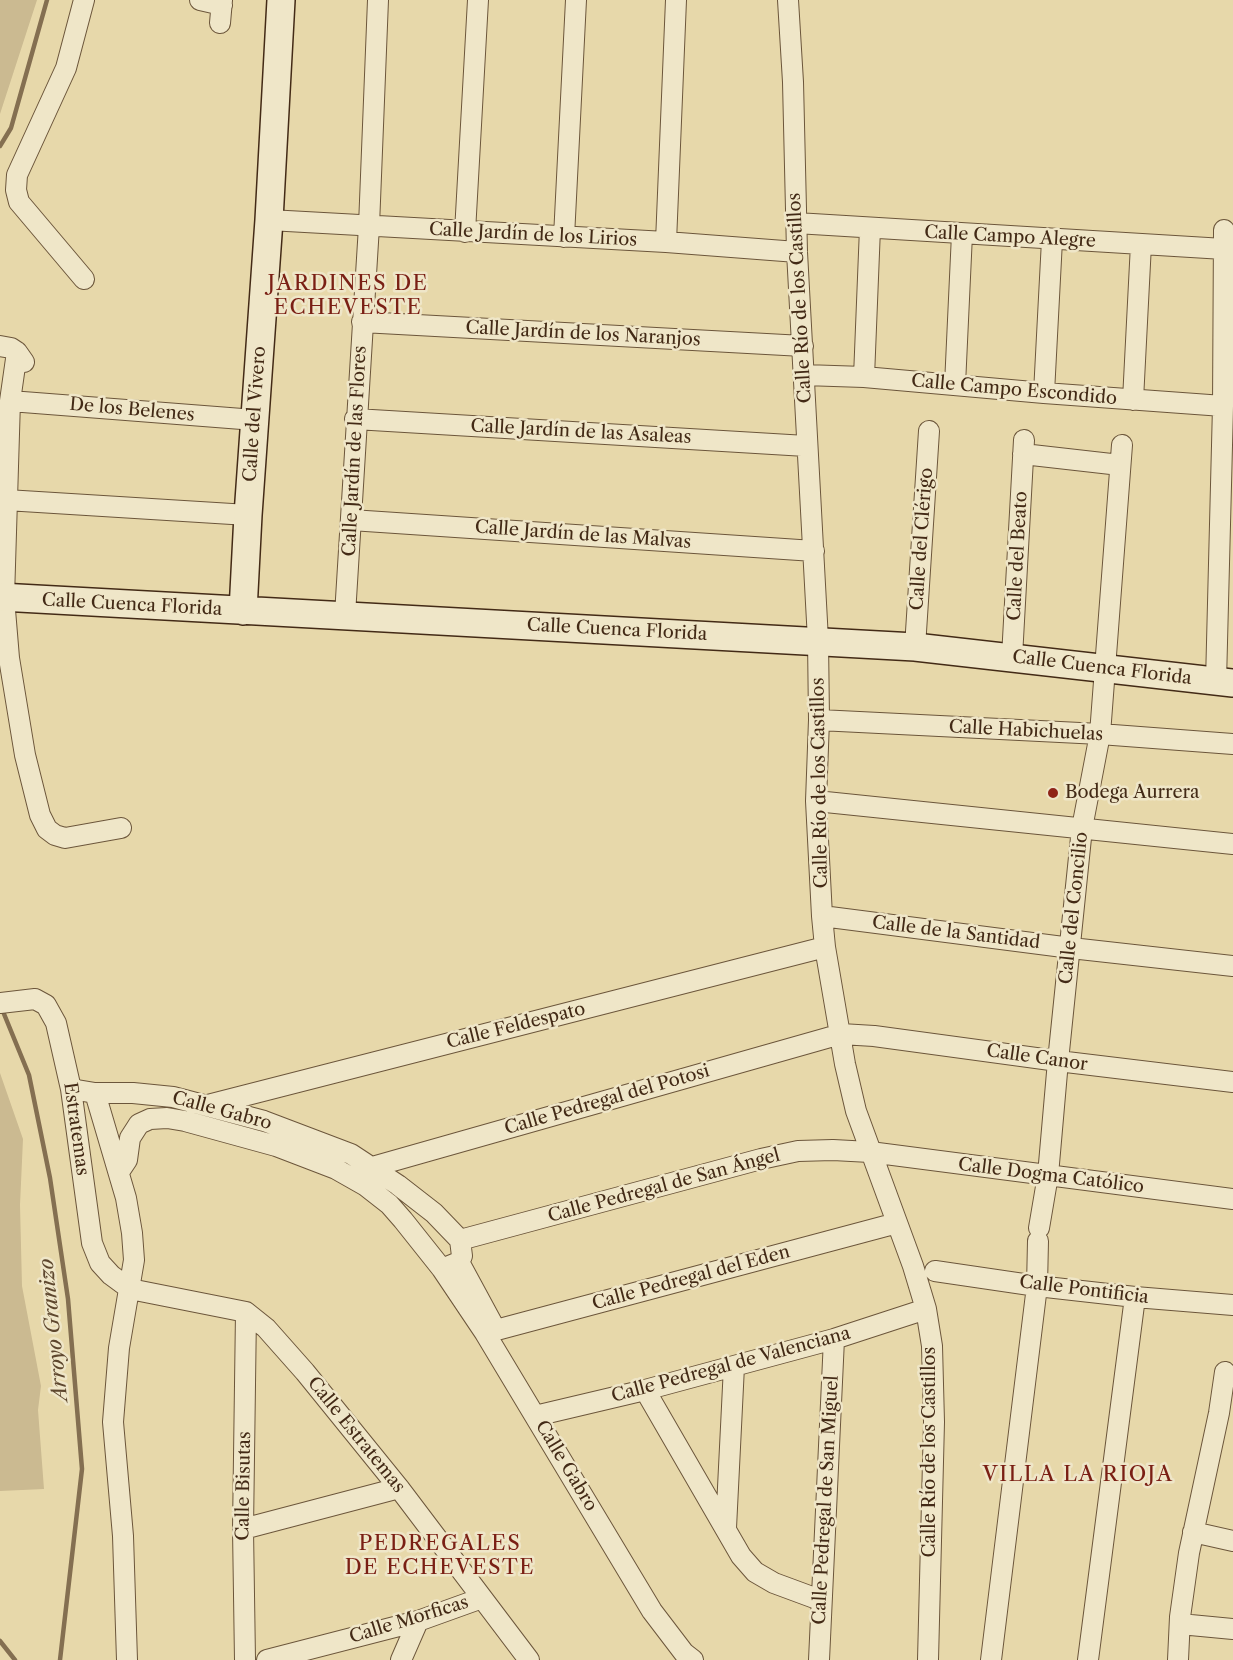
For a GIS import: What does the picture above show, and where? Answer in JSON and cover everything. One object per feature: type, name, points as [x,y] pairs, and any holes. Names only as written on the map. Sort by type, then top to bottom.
[{"type":"street","points":[[84,0],[66,68],[17,175],[16,190],[19,202],[84,279]]},
{"type":"street","points":[[200,0],[221,9]]},
{"type":"street","name":"Calle del Vivero","points":[[243,611],[281,0]]},
{"type":"street","name":"Calle Jardín de las Flores","points":[[345,615],[369,226],[378,0]]},
{"type":"street","points":[[465,232],[478,0]]},
{"type":"street","points":[[564,237],[576,0]]},
{"type":"street","points":[[666,242],[676,0]]},
{"type":"street","name":"Calle Río de los Castillos","points":[[788,0],[793,82],[796,252],[818,640],[819,720],[816,801],[822,916],[825,946],[856,1111],[926,1309],[932,1346],[934,1380],[928,1660]]},
{"type":"street","name":"Calle Jardín de los Lirios","points":[[269,220],[666,242],[796,252]]},
{"type":"street","name":"Calle Campo Alegre","points":[[796,223],[1141,244],[1224,240],[1229,304]]},
{"type":"street","points":[[864,376],[870,228]]},
{"type":"street","points":[[955,385],[962,234]]},
{"type":"street","points":[[1044,393],[1052,240]]},
{"type":"street","points":[[1133,400],[1141,244]]},
{"type":"street","points":[[1225,682],[1223,406],[1229,304]]},
{"type":"street","name":"Calle Jardín de los Naranjos","points":[[362,322],[803,346]]},
{"type":"street","points":[[7,345],[14,400],[6,500],[2,598],[19,722],[40,815],[46,830],[65,838],[121,828]]},
{"type":"street","name":"Calle Campo Escondido","points":[[804,375],[864,376],[1044,393],[1223,406]]},
{"type":"street","name":"De los Belenes","points":[[14,400],[255,420]]},
{"type":"street","name":"Calle Jardín de las Asaleas","points":[[356,419],[806,446]]},
{"type":"street","name":"Calle del Clérigo","points":[[915,647],[929,431]]},
{"type":"street","name":"Calle del Concilio","points":[[991,1660],[1037,1286],[1039,1234],[1048,1175],[1082,828],[1100,734],[1122,445]]},
{"type":"street","name":"Calle del Beato","points":[[1012,657],[1023,447],[1120,465]]},
{"type":"street","points":[[6,500],[248,515]]},
{"type":"street","name":"Calle Jardín de las Malvas","points":[[351,520],[814,551]]},
{"type":"street","name":"Calle Cuenca Florida","points":[[2,598],[818,640],[1012,657],[1225,682]]},
{"type":"street","name":"Calle Habichuelas","points":[[819,720],[1100,734],[1233,744]]},
{"type":"street","points":[[816,801],[1233,844]]},
{"type":"street","name":"Calle de la Santidad","points":[[822,916],[1233,966]]},
{"type":"street","name":"Calle Feldespato","points":[[207,1105],[825,946]]},
{"type":"street","name":"Estratemas","points":[[0,1003],[28,999],[41,1001],[52,1015],[71,1089],[92,1243],[100,1263],[111,1275],[130,1289]]},
{"type":"street","name":"Calle Canor","points":[[841,1034],[874,1036],[1233,1082]]},
{"type":"street","name":"Calle Pedregal del Potosi","points":[[372,1167],[841,1034]]},
{"type":"street","name":"Calle Gabro","points":[[71,1089],[95,1093],[174,1096],[264,1121],[321,1141],[351,1154],[372,1167],[434,1213],[460,1240]]},
{"type":"street","points":[[95,1093],[119,1172],[132,1233],[134,1260],[119,1348],[113,1422],[123,1536],[127,1660]]},
{"type":"street","name":"Calle Gabro","points":[[119,1172],[127,1160],[133,1131],[139,1124],[150,1119],[166,1118],[276,1146],[336,1169],[366,1186],[450,1265],[491,1332],[536,1416],[652,1611],[684,1653],[693,1660]]},
{"type":"street","name":"Calle Pedregal de San Ángel","points":[[460,1240],[761,1159],[798,1152],[833,1150],[870,1152]]},
{"type":"street","name":"Calle Dogma Católico","points":[[870,1152],[1233,1198]]},
{"type":"street","name":"Calle Pedregal del Eden","points":[[491,1332],[897,1223]]},
{"type":"street","points":[[450,1265],[462,1249],[460,1240]]},
{"type":"street","name":"Calle Pontificia","points":[[935,1271],[1037,1286],[1233,1305]]},
{"type":"street","name":"Calle Estratemas","points":[[130,1289],[246,1312],[266,1328],[285,1348],[399,1488],[482,1598],[519,1656]]},
{"type":"street","points":[[1088,1660],[1135,1297]]},
{"type":"street","name":"Calle Pedregal de Valenciana","points":[[536,1416],[645,1390],[834,1339],[926,1309]]},
{"type":"street","name":"Calle Bisutas","points":[[245,1660],[243,1529],[246,1312]]},
{"type":"street","name":"Calle Pedregal de San Miguel","points":[[819,1660],[820,1599],[834,1339]]},
{"type":"street","points":[[726,1528],[734,1366]]},
{"type":"street","points":[[1178,1660],[1180,1624],[1193,1532],[1226,1414],[1225,1372]]},
{"type":"street","points":[[645,1390],[741,1556],[755,1572],[774,1582],[820,1599]]},
{"type":"street","points":[[243,1529],[399,1488]]},
{"type":"street","points":[[1193,1532],[1233,1541]]},
{"type":"street","name":"Calle Morficas","points":[[267,1660],[298,1656],[418,1621],[482,1598]]},
{"type":"street","points":[[401,1660],[418,1621]]},
{"type":"street","points":[[1180,1624],[1233,1629]]},
{"type":"shaded area","points":[[0,0],[37,0],[0,114]]},
{"type":"shaded area","points":[[0,1073],[23,1139],[20,1205],[22,1286],[41,1386],[38,1410],[44,1489],[0,1491]]},
{"type":"waterway","name":"Arroyo Granizo","points":[[0,146],[11,128],[47,0]]},
{"type":"waterway","name":"Arroyo Granizo","points":[[2,1009],[29,1075],[50,1178],[68,1299],[82,1469],[60,1660]]},
{"type":"waterway","points":[[0,1641],[15,1660]]},
{"type":"place","name":"Bodega Aurrera","points":[[1053,793]]},
{"type":"district","name":"JARDINES DE ECHEVESTE","points":[[348,296]]},
{"type":"district","name":"VILLA LA RIOJA","points":[[1078,1475]]},
{"type":"district","name":"PEDREGALES DE ECHEVESTE","points":[[440,1556]]}]
